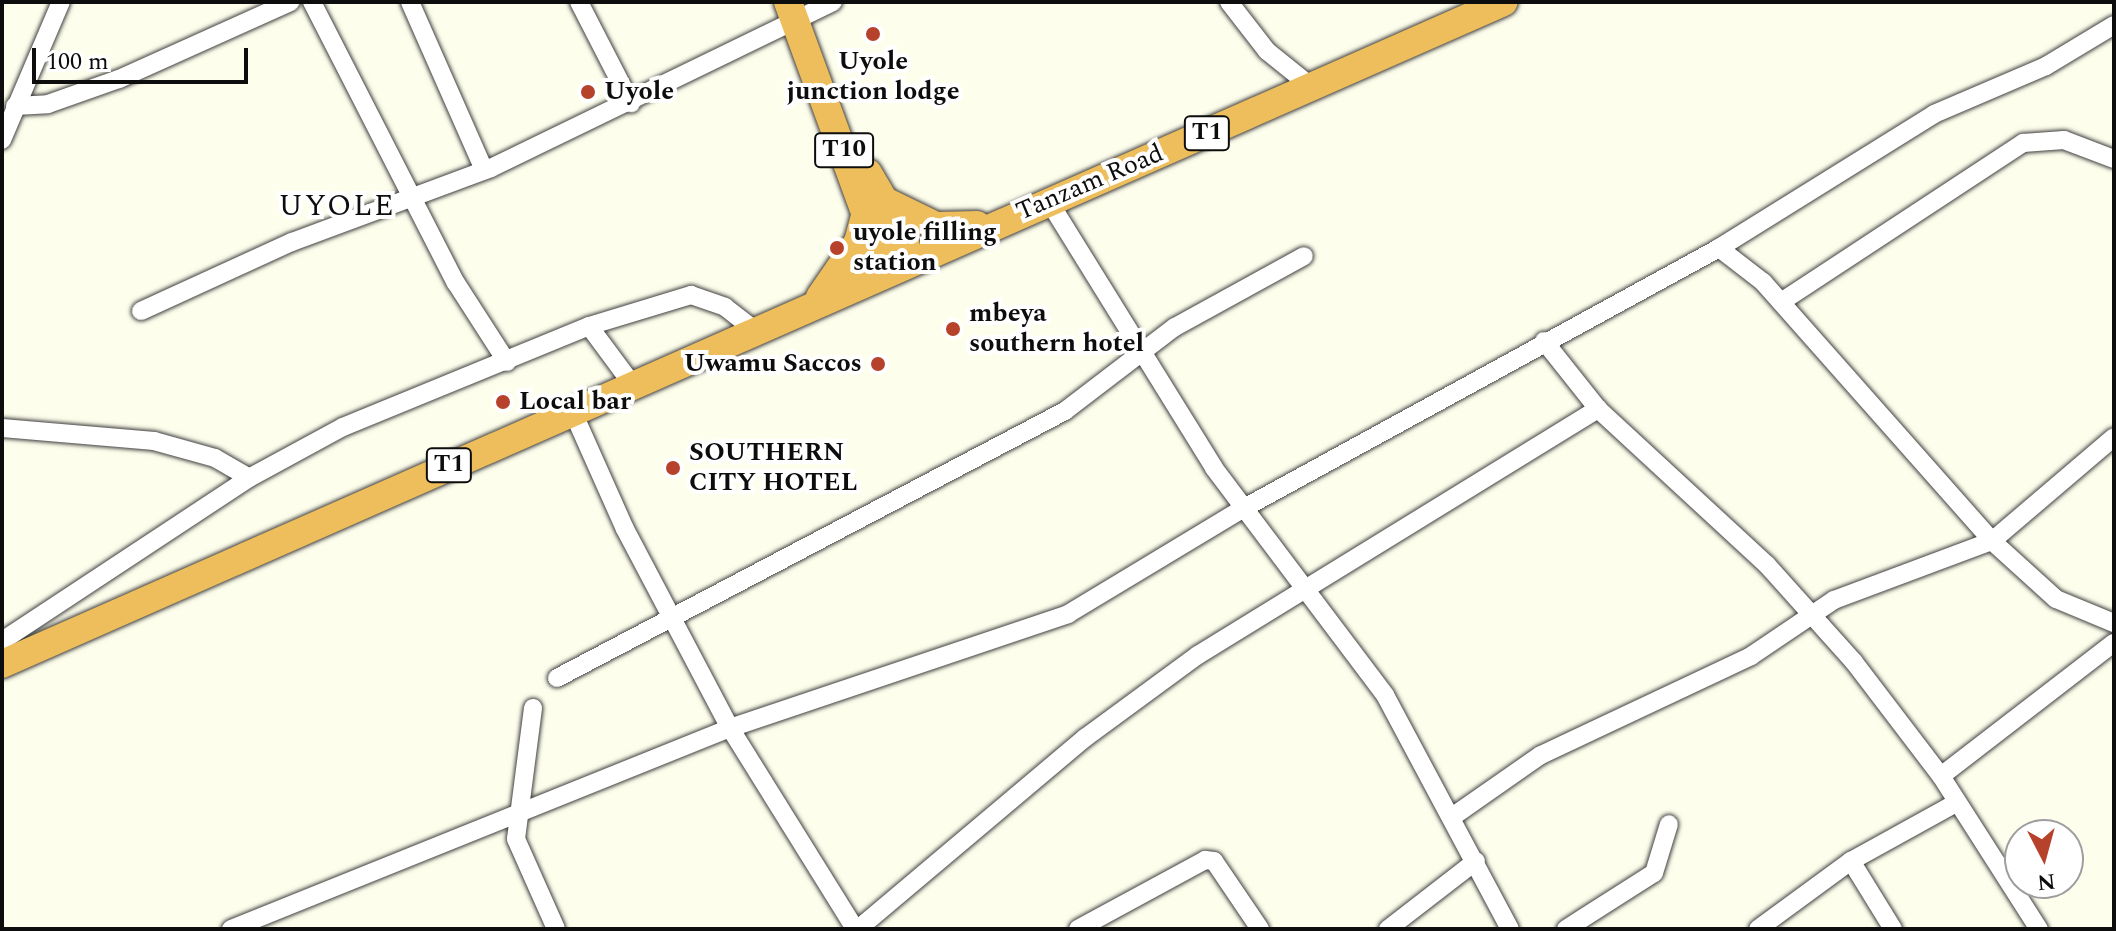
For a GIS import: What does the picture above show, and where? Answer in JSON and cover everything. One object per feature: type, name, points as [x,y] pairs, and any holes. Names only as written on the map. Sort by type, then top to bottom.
[{"type":"highway","name":"Tanzam Road","points":[[903,265],[1504,2]]},
{"type":"highway","name":"T10","points":[[792,11],[823,92],[873,202],[903,233],[903,265]]},
{"type":"highway","points":[[813,302],[843,270],[873,202],[917,222],[994,224]]},
{"type":"highway","name":"T1","points":[[2,664],[752,328],[903,265]]},
{"type":"street","points":[[2,140],[61,2]]},
{"type":"street","points":[[15,106],[48,104],[119,79],[290,2]]},
{"type":"street","points":[[312,2],[412,197],[507,362]]},
{"type":"street","points":[[410,2],[484,170]]},
{"type":"street","points":[[579,2],[631,103]]},
{"type":"street","points":[[141,311],[412,197],[484,170],[631,103],[792,11],[833,2]]},
{"type":"street","points":[[1229,2],[1267,51],[1313,88]]},
{"type":"street","points":[[231,929],[730,728],[1068,614],[1244,508],[1544,341],[1719,248],[1934,114],[2046,66],[2114,25]]},
{"type":"street","points":[[1781,302],[2023,143],[2064,140],[2114,159]]},
{"type":"street","points":[[1048,200],[1244,508],[1385,695],[1510,929]]},
{"type":"street","points":[[1719,248],[1781,302],[1992,541],[2056,599],[2114,623]]},
{"type":"street","points":[[557,678],[1065,411],[1142,351],[1304,256]]},
{"type":"street","points":[[2,641],[249,478],[343,427],[589,326],[691,295],[725,307],[752,328]]},
{"type":"street","points":[[589,326],[632,384]]},
{"type":"street","points":[[1544,341],[1598,409],[1809,614],[1941,776],[2039,929]]},
{"type":"street","points":[[572,410],[670,617],[730,728],[857,929],[1085,738],[1302,586],[1598,409]]},
{"type":"street","points":[[2,428],[154,441],[215,458],[249,478]]},
{"type":"street","points":[[1452,817],[1541,755],[1751,656],[1809,614],[1992,541],[2114,437]]},
{"type":"street","points":[[1941,776],[2114,643]]},
{"type":"street","points":[[533,708],[519,815],[520,855],[556,929]]},
{"type":"street","points":[[1758,929],[1851,861],[1956,803]]},
{"type":"street","points":[[1566,929],[1654,873],[1669,824]]},
{"type":"street","points":[[1078,929],[1205,860],[1214,861],[1260,929]]},
{"type":"street","points":[[1388,929],[1476,861]]},
{"type":"street","points":[[1851,861],[1893,929]]},
{"type":"place","name":"Uyole junction lodge","points":[[873,34]]},
{"type":"place","name":"Uyole","points":[[588,92]]},
{"type":"place","name":"uyole filling station","points":[[837,248]]},
{"type":"place","name":"mbeya southern hotel","points":[[953,329]]},
{"type":"place","name":"Uwamu Saccos","points":[[878,364]]},
{"type":"place","name":"Local bar","points":[[503,402]]},
{"type":"place","name":"SOUTHERN CITY HOTEL","points":[[673,468]]},
{"type":"district","name":"UYOLE","points":[[337,206]]}]
